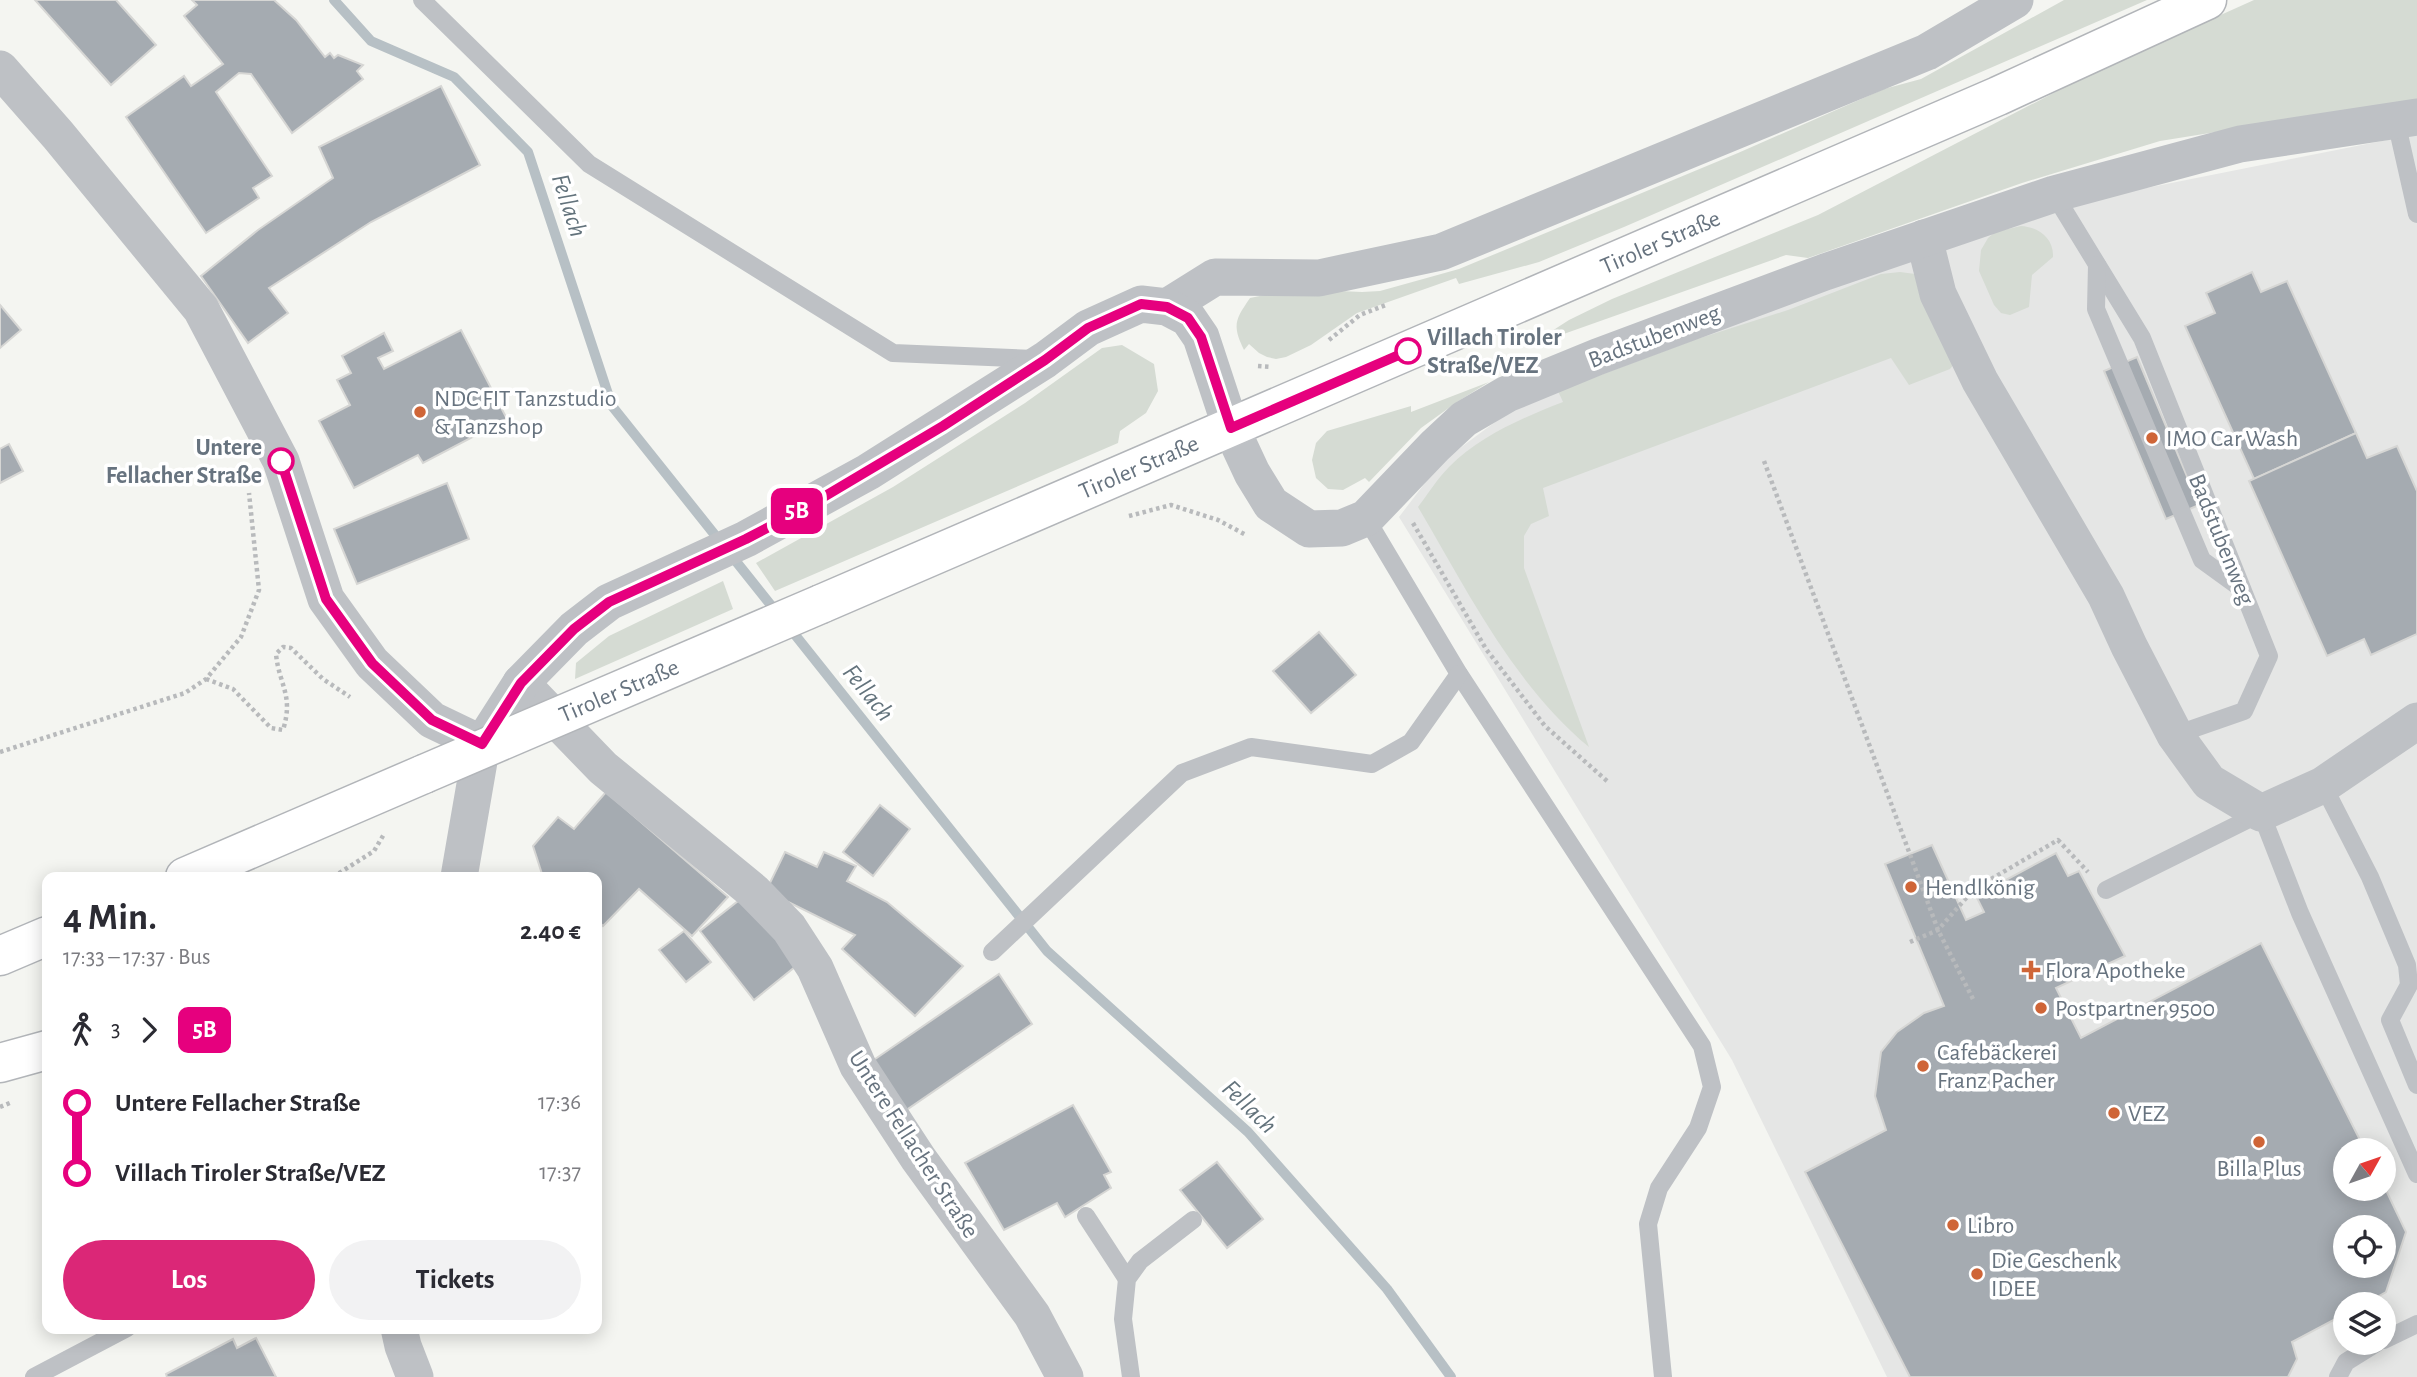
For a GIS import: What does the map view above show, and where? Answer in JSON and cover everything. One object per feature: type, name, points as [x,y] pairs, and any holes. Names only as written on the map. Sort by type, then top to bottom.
[{"type":"main road","name":"Tiroler Straße","points":[[197,872],[1998,96],[2207,0]]},
{"type":"main road","points":[[0,956],[42,938]]},
{"type":"main road","points":[[0,1063],[42,1051]]},
{"type":"street","points":[[460,872],[482,744],[521,683],[574,629],[609,602],[746,539],[868,472],[1045,360],[1088,328],[1141,304],[1167,307],[1215,278],[1319,278],[1441,252],[1927,52],[2015,0]]},
{"type":"street","points":[[0,69],[201,309],[281,461],[326,599],[372,663],[432,720],[482,744]]},
{"type":"street","name":"Badstubenweg","points":[[1167,307],[1188,318],[1201,337],[1231,428],[1252,473],[1271,505],[1309,529],[1342,528],[1366,518],[1464,419],[1507,394],[1597,357],[1825,272],[2054,194],[2240,144],[2407,119]]},
{"type":"street","points":[[1923,238],[1938,294],[1980,381],[2106,596],[2175,734],[2209,782],[2261,813],[2323,785],[2417,722]]},
{"type":"street","name":"Untere Fellacher Straße","points":[[521,683],[603,768],[753,891],[789,928],[815,968],[858,1066],[918,1158],[1032,1315],[1065,1377]]},
{"type":"street","points":[[400,1334],[415,1377]]},
{"type":"lane","points":[[422,0],[589,164],[892,354],[1045,360]]},
{"type":"lane","points":[[2407,119],[2417,214]]},
{"type":"lane","name":"Badstubenweg","points":[[2054,194],[2142,338],[2269,656],[2244,711],[2175,734]]},
{"type":"lane","points":[[2097,265],[2096,309],[2202,560],[2242,589]]},
{"type":"lane","points":[[1366,518],[1459,674],[1702,1046],[1712,1087],[1698,1128],[1659,1188],[1648,1224],[1663,1377]]},
{"type":"lane","points":[[998,946],[1182,773],[1251,747],[1372,764],[1411,742],[1459,674]]},
{"type":"lane","points":[[2323,785],[2370,877],[2407,965],[2409,985],[2390,1020],[2417,1085]]},
{"type":"lane","points":[[2106,890],[2261,813],[2300,913],[2417,1174]]},
{"type":"lane","points":[[1086,1216],[1127,1279]]},
{"type":"lane","points":[[1131,1377],[1123,1320],[1127,1279],[1140,1261],[1193,1220]]},
{"type":"lane","points":[[2396,1334],[2417,1324]]},
{"type":"lane","points":[[34,1377],[116,1334]]},
{"type":"lane","points":[[2338,1377],[2346,1362],[2357,1355]]},
{"type":"path","points":[[1322,346],[1360,315],[1398,301]]},
{"type":"path","points":[[1258,366],[1278,368]]},
{"type":"path","points":[[1764,461],[1938,930],[1973,999]]},
{"type":"path","points":[[0,752],[184,693],[205,678],[241,637],[259,590],[248,490]]},
{"type":"path","points":[[1117,521],[1171,505],[1218,520],[1249,536]]},
{"type":"path","points":[[1408,513],[1486,649],[1545,726],[1607,781]]},
{"type":"path","points":[[205,678],[233,689],[271,728],[283,730],[288,715],[286,689],[276,654],[283,647],[291,649],[323,679],[354,700]]},
{"type":"path","points":[[341,872],[374,851],[389,824]]},
{"type":"path","points":[[1910,942],[1938,930],[1974,889],[2058,840],[2106,890]]},
{"type":"shaded area","points":[[2064,0],[2147,0],[1539,262],[1459,284],[1456,278],[1357,313],[1311,345],[1286,357],[1267,357],[1249,344],[1244,350],[1240,341],[1237,323],[1250,298],[1295,289],[1380,291],[1459,269],[1884,89],[1921,79]]},
{"type":"shaded area","points":[[2254,0],[2417,0],[2417,100],[2160,141],[2022,183],[1808,258],[1786,255],[1527,347],[1569,320],[1612,299],[1818,215],[2096,71]]},
{"type":"shaded area","points":[[2417,134],[2417,1377],[1887,1377],[1732,1060],[1399,517],[1441,462],[1502,417],[1546,393],[1850,280],[2031,217],[2116,194]]},
{"type":"shaded area","points":[[2021,226],[2044,235],[2051,244],[2053,257],[2032,275],[2029,307],[2010,315],[2001,313],[1994,305],[1979,271],[1981,250],[1995,232]]},
{"type":"shaded area","points":[[1881,274],[1915,274],[1955,363],[1950,369],[1909,385],[1891,358],[1543,488],[1549,516],[1531,524],[1524,536],[1524,568],[1589,747],[1537,695],[1514,665],[1493,635],[1418,507],[1440,476],[1461,456],[1502,429],[1563,402],[1558,391],[1694,340],[1788,310]]},
{"type":"shaded area","points":[[1122,345],[1154,364],[1158,391],[1146,413],[1120,431],[1118,443],[775,591],[756,563],[893,487],[1025,403],[1102,348]]},
{"type":"shaded area","points":[[1489,382],[1421,428],[1369,482],[1365,478],[1343,490],[1328,489],[1316,478],[1312,460],[1316,443],[1327,431],[1411,406],[1411,412]]},
{"type":"shaded area","points":[[723,581],[733,609],[575,679],[576,663],[609,636]]},
{"type":"building","points":[[35,0],[116,0],[156,45],[111,85]]},
{"type":"building","points":[[192,0],[274,0],[296,20],[325,57],[330,53],[334,58],[338,55],[363,65],[357,71],[363,79],[292,133],[251,74],[239,73],[216,92],[272,176],[253,188],[259,198],[206,233],[126,117],[184,76],[191,86],[223,64],[184,16],[197,5]]},
{"type":"building","points":[[441,86],[480,165],[371,222],[269,288],[288,313],[248,343],[201,276],[258,230],[333,178],[319,147]]},
{"type":"building","points":[[2252,272],[2261,292],[2287,281],[2356,433],[2254,479],[2185,326],[2215,313],[2206,293]]},
{"type":"building","points":[[0,305],[21,330],[0,348]]},
{"type":"building","name":"NDC FIT Tanzstudio & Tanzshop","points":[[461,330],[507,419],[423,463],[418,455],[354,488],[319,421],[350,405],[337,380],[351,373],[342,356],[384,333],[393,351],[378,358],[384,369]]},
{"type":"building","name":"IMO Car Wash","points":[[2137,357],[2199,505],[2166,519],[2104,371]]},
{"type":"building","points":[[2356,433],[2367,458],[2397,446],[2417,491],[2417,634],[2371,655],[2364,639],[2327,656],[2249,481]]},
{"type":"building","points":[[9,444],[23,471],[0,483],[0,449]]},
{"type":"building","points":[[447,483],[469,539],[357,584],[334,529]]},
{"type":"building","points":[[1319,632],[1356,675],[1311,713],[1273,671]]},
{"type":"building","points":[[606,792],[728,897],[692,936],[639,889],[603,926],[602,872],[541,872],[533,846],[558,817],[574,829]]},
{"type":"building","points":[[880,805],[910,829],[873,876],[843,852]]},
{"type":"building","name":"VEZ","points":[[1932,845],[1966,920],[1984,912],[1976,896],[2056,853],[2068,876],[2079,871],[2125,956],[2056,988],[2081,1038],[2261,943],[2359,1138],[2333,1138],[2333,1201],[2391,1201],[2406,1232],[2396,1262],[2396,1215],[2333,1215],[2333,1278],[2391,1278],[2386,1292],[2333,1292],[2333,1320],[2292,1342],[2297,1359],[2288,1377],[1910,1377],[1805,1172],[1886,1130],[1875,1096],[1881,1052],[1897,1032],[1924,1013],[1944,1006],[1885,864]]},
{"type":"building","points":[[785,852],[817,867],[824,852],[856,866],[847,881],[887,902],[963,966],[915,1016],[842,949],[855,935],[766,891]]},
{"type":"building","points":[[747,894],[801,962],[754,1000],[700,931]]},
{"type":"building","points":[[684,931],[711,962],[686,982],[659,950]]},
{"type":"building","points":[[999,974],[1032,1024],[899,1115],[865,1066]]},
{"type":"building","points":[[1073,1105],[1111,1172],[1104,1175],[1111,1188],[1065,1217],[1057,1203],[1004,1230],[965,1163]]},
{"type":"building","points":[[1217,1162],[1263,1219],[1227,1248],[1180,1190]]},
{"type":"building","points":[[256,1338],[276,1377],[167,1377],[166,1374],[233,1339],[237,1348]]},
{"type":"waterway","name":"Fellach","points":[[334,0],[371,41],[454,77],[528,152],[612,406],[778,614]]},
{"type":"waterway","name":"Fellach","points":[[788,626],[1047,951],[1248,1132],[1387,1289],[1451,1377]]},
{"type":"bus line","name":"5B","points":[[281,461],[326,599],[372,663],[432,720],[482,744],[521,683],[574,629],[609,602],[746,539],[805,508],[943,426],[1045,360],[1088,328],[1141,304],[1167,307],[1188,318],[1201,337],[1231,428],[1408,351]]},
{"type":"place","name":"Villach Tiroler Straße/VEZ","points":[[1408,351]]},
{"type":"place","name":"NDC FIT Tanzstudio & Tanzshop","points":[[420,412]]},
{"type":"place","name":"IMO Car Wash","points":[[2152,438]]},
{"type":"place","name":"Untere Fellacher Straße","points":[[281,461]]},
{"type":"place","name":"Hendlkönig","points":[[1911,887]]},
{"type":"place","name":"Flora Apotheke","points":[[2031,970]]},
{"type":"place","name":"Postpartner 9500","points":[[2041,1008]]},
{"type":"place","name":"Cafebäckerei Franz Pacher","points":[[1923,1066]]},
{"type":"place","name":"VEZ","points":[[2114,1113]]},
{"type":"place","name":"Billa Plus","points":[[2259,1142]]},
{"type":"place","name":"Libro","points":[[1953,1225]]},
{"type":"place","name":"Die Geschenk IDEE","points":[[1977,1274]]}]
